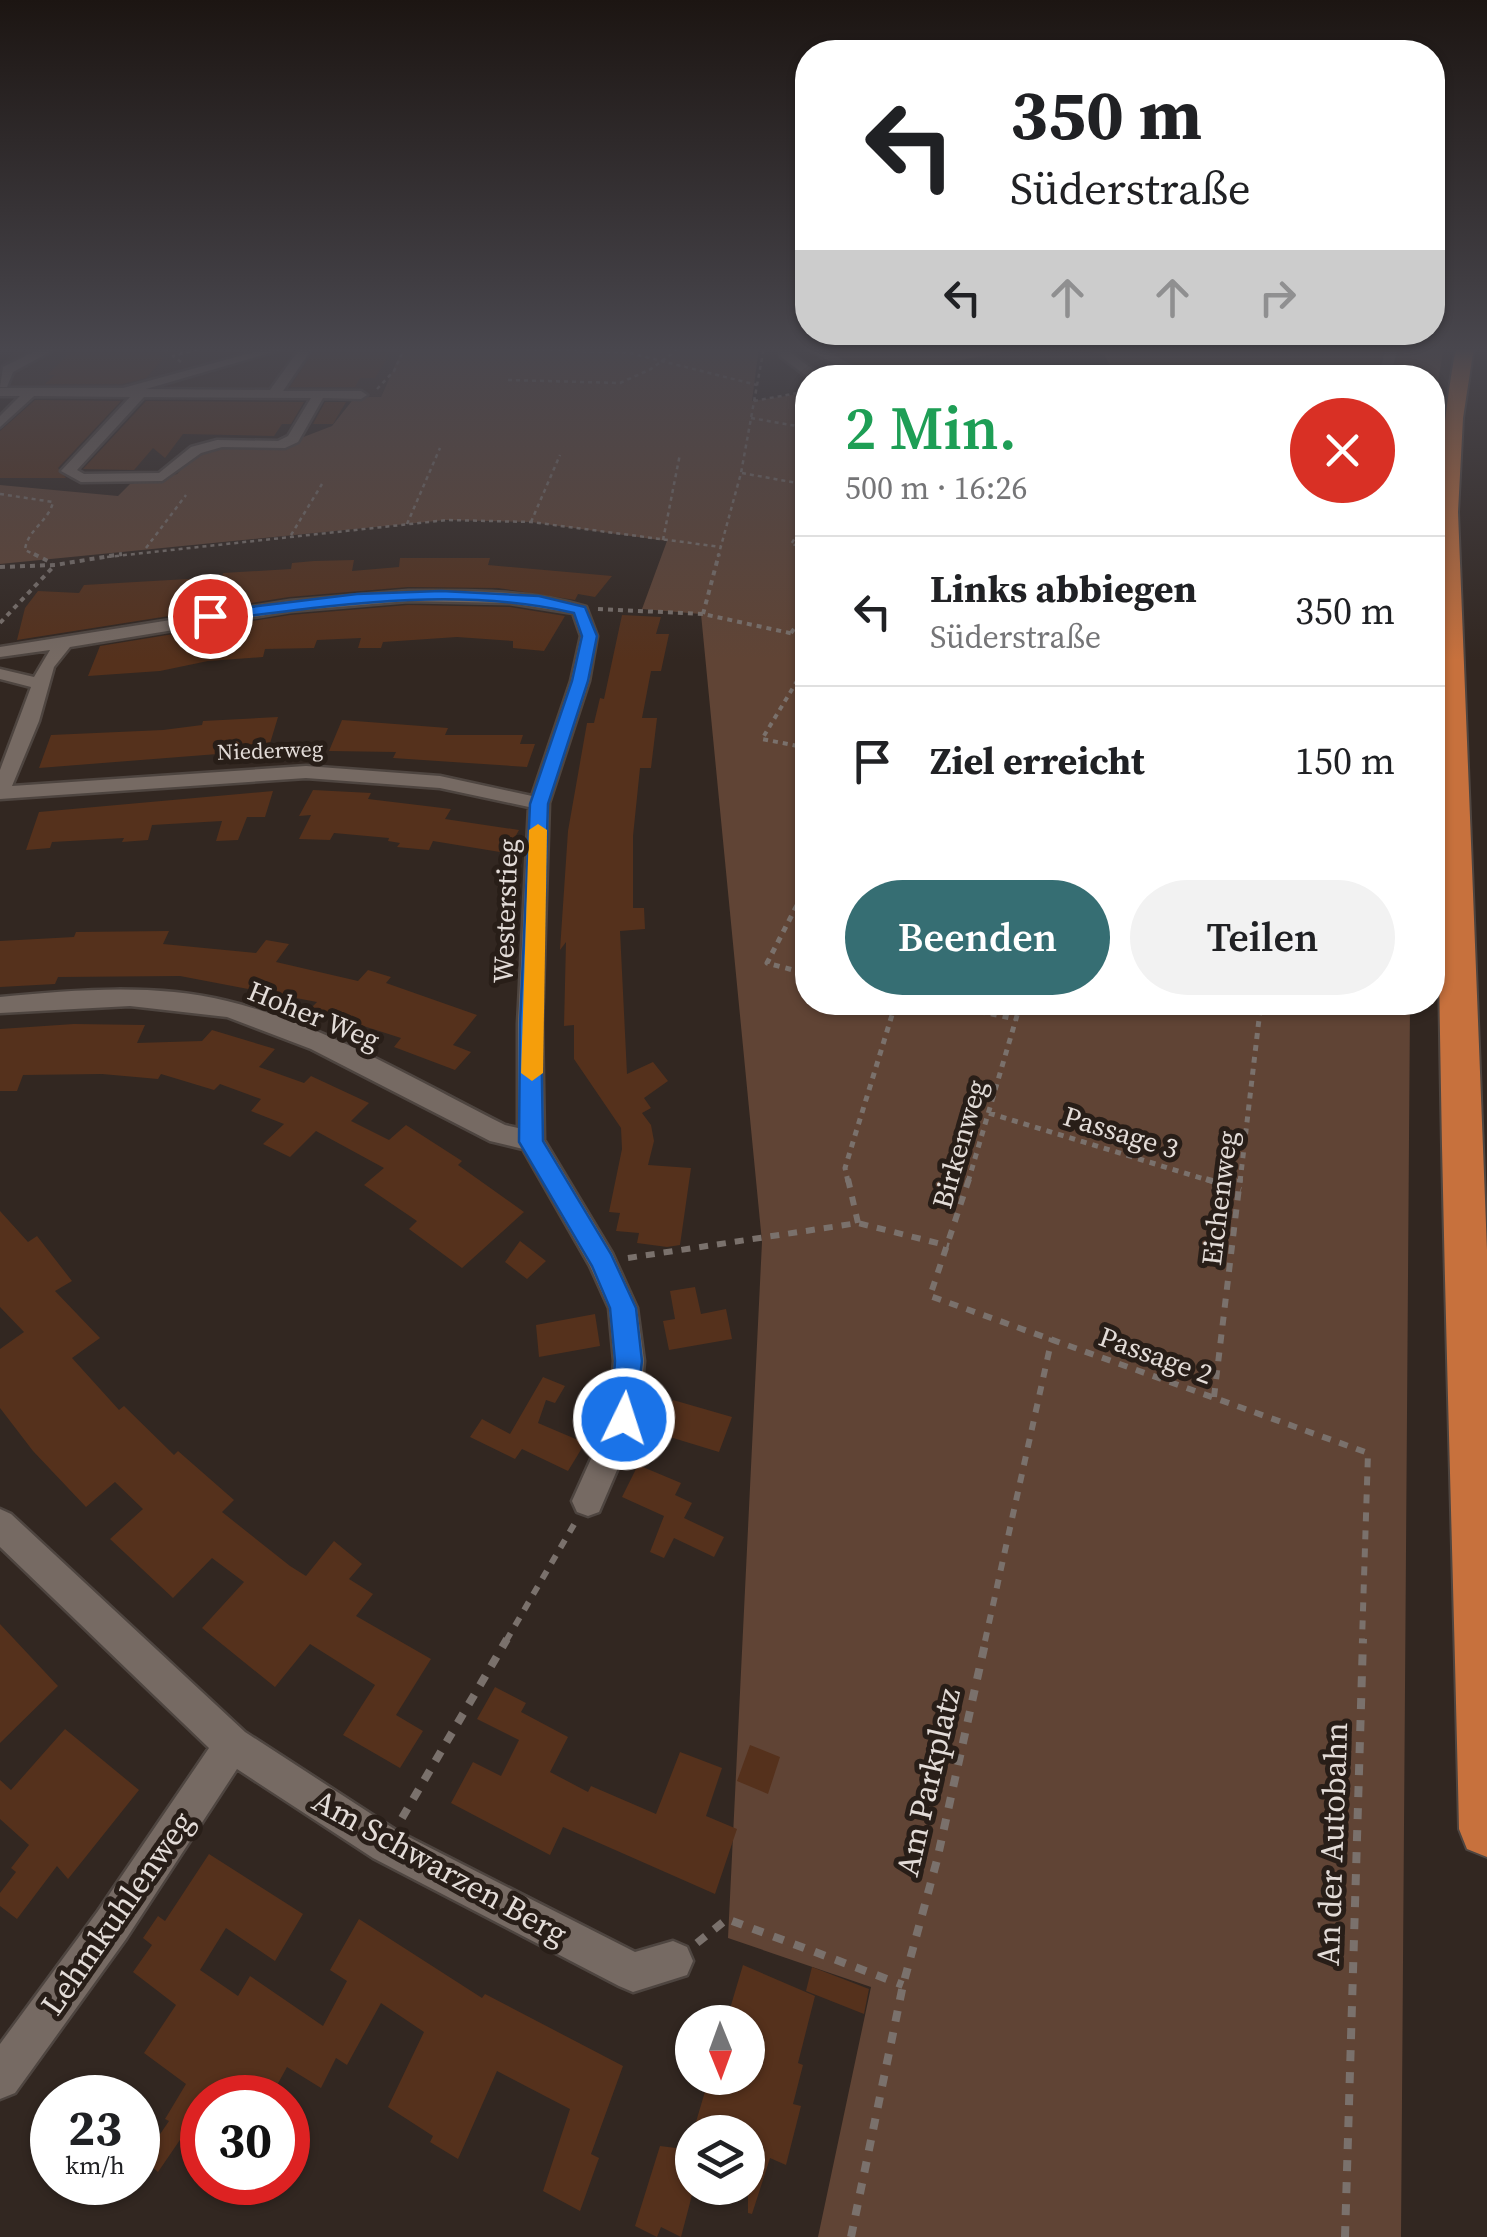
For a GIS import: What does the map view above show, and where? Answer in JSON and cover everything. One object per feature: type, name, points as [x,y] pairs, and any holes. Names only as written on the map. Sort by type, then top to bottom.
[{"type":"highway","points":[[1452,451],[1448,532],[1456,943],[1487,1829]]},
{"type":"street","points":[[86,451],[68,471],[80,478],[162,477],[194,451]]},
{"type":"street","points":[[0,652],[176,622],[357,598],[493,596],[575,608]]},
{"type":"street","name":"Westerstieg","points":[[531,1142],[530,1024],[539,804],[580,681],[590,636],[575,608]]},
{"type":"street","points":[[0,793],[46,666],[64,644]]},
{"type":"street","points":[[0,674],[40,684]]},
{"type":"street","name":"Niederweg","points":[[0,793],[306,772],[440,782],[539,804]]},
{"type":"street","name":"Hoher Weg","points":[[0,1005],[136,998],[194,1004],[256,1018],[499,1134],[531,1142]]},
{"type":"street","points":[[531,1142],[602,1261],[623,1308],[628,1361],[624,1419],[588,1502]]},
{"type":"street","name":"Am Schwarzen Berg","points":[[0,1525],[232,1745],[386,1844],[633,1972],[673,1961]]},
{"type":"street","name":"Lehmkuhlenweg","points":[[0,2078],[112,1925],[232,1745]]},
{"type":"path","points":[[407,524],[439,451]]},
{"type":"path","points":[[703,614],[745,451]]},
{"type":"path","points":[[663,540],[680,454]]},
{"type":"path","points":[[531,522],[560,455]]},
{"type":"path","points":[[741,473],[795,483]]},
{"type":"path","points":[[291,535],[322,484]]},
{"type":"path","points":[[0,494],[52,502],[25,550],[55,565]]},
{"type":"path","points":[[144,550],[186,496]]},
{"type":"path","points":[[0,566],[55,565],[144,550],[492,519],[721,547]]},
{"type":"path","points":[[0,623],[55,565]]},
{"type":"path","points":[[575,608],[703,614],[795,634]]},
{"type":"path","points":[[791,633],[795,628]]},
{"type":"path","points":[[795,684],[762,739],[795,745]]},
{"type":"path","points":[[795,909],[767,964],[795,971]]},
{"type":"path","points":[[858,1223],[845,1168],[892,1015]]},
{"type":"path","points":[[996,1015],[1016,1019]]},
{"type":"path","name":"Birkenweg","points":[[930,1296],[950,1246],[1017,1015]]},
{"type":"path","name":"Eichenweg","points":[[1214,1397],[1260,1015]]},
{"type":"path","name":"Passage 3","points":[[989,1113],[1241,1190]]},
{"type":"path","points":[[602,1261],[858,1223],[950,1246]]},
{"type":"path","name":"Passage 2","points":[[930,1296],[1368,1453]]},
{"type":"path","name":"Am Parkplatz","points":[[851,2237],[903,1985],[937,1860],[1052,1338]]},
{"type":"path","name":"An der Autobahn","points":[[1345,2237],[1368,1453]]},
{"type":"path","points":[[386,1844],[588,1502]]},
{"type":"path","points":[[673,1961],[727,1919],[903,1985]]},
{"type":"shaded area","points":[[203,451],[795,451],[795,1015],[1410,1015],[1401,2237],[818,2237],[871,1987],[728,1938],[762,1242],[701,614],[642,609],[667,541],[531,522],[446,520],[0,564],[0,485],[118,496],[130,484],[177,474],[193,455]]},
{"type":"building","points":[[0,451],[74,451],[58,468],[66,478],[0,478]]},
{"type":"building","points":[[99,451],[150,451],[134,470],[83,469]]},
{"type":"building","points":[[400,558],[490,558],[488,565],[612,576],[595,597],[578,594],[575,600],[498,588],[408,587],[289,597],[17,640],[25,608],[38,591],[79,593],[84,585],[222,577],[223,573],[291,569],[292,563],[314,561],[354,560],[352,571],[399,567]]},
{"type":"building","points":[[408,605],[510,607],[565,616],[544,651],[513,648],[513,641],[457,637],[383,642],[381,648],[358,648],[361,638],[317,640],[314,648],[265,649],[263,657],[88,676],[100,646],[290,615]]},
{"type":"building","points":[[622,615],[661,617],[656,634],[669,634],[661,671],[651,671],[642,718],[657,718],[651,768],[640,768],[633,836],[633,908],[644,908],[645,929],[620,931],[627,1074],[653,1062],[668,1081],[644,1098],[651,1108],[642,1113],[651,1125],[654,1141],[648,1165],[691,1168],[680,1245],[667,1247],[637,1243],[639,1233],[616,1231],[620,1213],[609,1212],[622,1149],[621,1128],[574,1059],[574,1025],[564,1026],[566,942],[560,950],[568,831],[587,723],[594,723],[600,698],[604,699]]},
{"type":"building","points":[[278,717],[268,750],[39,768],[51,735],[163,730],[202,725],[203,721]]},
{"type":"building","points":[[342,720],[448,728],[445,735],[523,735],[520,744],[535,744],[527,767],[393,758],[396,752],[329,751]]},
{"type":"building","points":[[313,790],[371,793],[368,799],[451,809],[445,819],[519,830],[506,853],[433,841],[429,850],[397,847],[400,843],[388,841],[389,838],[334,833],[330,840],[299,839],[311,815],[299,816]]},
{"type":"building","points":[[273,791],[265,817],[247,817],[238,840],[216,841],[222,821],[152,825],[148,840],[52,842],[50,848],[26,850],[39,812]]},
{"type":"building","points":[[169,931],[163,944],[256,953],[266,940],[289,944],[276,962],[358,981],[368,970],[391,977],[386,983],[477,1015],[453,1045],[471,1052],[455,1070],[394,1047],[401,1038],[310,1009],[317,1002],[180,976],[58,977],[55,984],[0,987],[0,941],[74,937],[76,932]]},
{"type":"building","points":[[145,1025],[137,1043],[202,1041],[212,1030],[275,1049],[259,1067],[304,1083],[311,1076],[369,1103],[351,1121],[389,1140],[406,1125],[462,1161],[458,1165],[524,1212],[462,1268],[409,1229],[417,1221],[364,1185],[384,1168],[316,1131],[290,1157],[263,1144],[284,1124],[251,1111],[261,1099],[220,1084],[214,1090],[161,1074],[158,1079],[102,1074],[23,1075],[17,1091],[0,1091],[0,1029]]},
{"type":"building","points":[[0,1211],[28,1242],[37,1236],[72,1281],[55,1291],[100,1338],[72,1358],[119,1410],[124,1406],[174,1455],[178,1451],[234,1500],[222,1512],[306,1576],[334,1541],[362,1564],[349,1579],[373,1594],[356,1616],[431,1659],[396,1715],[423,1731],[400,1768],[343,1735],[375,1685],[310,1644],[275,1687],[202,1628],[244,1582],[212,1558],[173,1598],[110,1539],[143,1509],[115,1482],[86,1507],[33,1451],[0,1408],[0,1349],[24,1332],[0,1307]]},
{"type":"building","points":[[520,1241],[546,1261],[527,1279],[505,1262]]},
{"type":"building","points":[[695,1287],[701,1314],[726,1309],[732,1339],[669,1350],[663,1321],[675,1319],[670,1291]]},
{"type":"building","points":[[595,1314],[600,1346],[539,1357],[536,1325]]},
{"type":"building","points":[[543,1377],[565,1386],[555,1403],[546,1400],[538,1423],[585,1443],[568,1471],[522,1449],[515,1459],[470,1437],[482,1419],[510,1434]]},
{"type":"building","points":[[673,1400],[732,1417],[719,1452],[660,1434]]},
{"type":"building","points":[[638,1465],[681,1483],[675,1495],[692,1503],[684,1518],[724,1537],[714,1557],[674,1538],[664,1558],[650,1552],[664,1516],[622,1497]]},
{"type":"building","points":[[0,1624],[58,1686],[0,1743]]},
{"type":"building","points":[[495,1687],[526,1703],[521,1712],[568,1737],[550,1772],[588,1792],[591,1786],[656,1814],[680,1752],[722,1768],[706,1816],[737,1829],[715,1894],[563,1827],[550,1855],[451,1803],[473,1762],[501,1776],[519,1740],[477,1719]]},
{"type":"building","points":[[65,1729],[139,1790],[68,1879],[57,1866],[17,1919],[0,1906],[0,1893],[16,1872],[11,1868],[29,1845],[0,1819],[0,1780],[11,1790]]},
{"type":"building","points":[[750,1745],[780,1757],[768,1794],[737,1781]]},
{"type":"building","points":[[209,1854],[303,1914],[275,1961],[226,1928],[200,1970],[238,1996],[250,1976],[323,2026],[347,1981],[330,1970],[359,1919],[482,1998],[485,1994],[623,2066],[591,2154],[599,2158],[580,2211],[543,2191],[570,2109],[497,2071],[458,2159],[430,2142],[433,2136],[388,2107],[424,2032],[381,2003],[347,2065],[336,2058],[321,2088],[310,2081],[310,2075],[300,2075],[287,2067],[283,2075],[180,2075],[180,2080],[144,2053],[176,2005],[133,1972],[152,1945],[143,1938],[158,1916],[165,1921]]},
{"type":"building","points":[[743,1965],[815,1996],[798,2063],[803,2065],[793,2104],[801,2106],[786,2165],[770,2158],[765,2174],[765,2115],[698,2115],[704,2095],[765,2095],[765,2005],[731,2005]]},
{"type":"building","points":[[812,1967],[869,1989],[864,2014],[806,1991]]},
{"type":"building","points":[[180,2094],[180,2140],[160,2169],[160,2134],[169,2121],[165,2119]]},
{"type":"building","points":[[660,2146],[675,2148],[675,2205],[689,2205],[681,2237],[661,2227],[657,2237],[635,2226]]},
{"type":"slow traffic","points":[[532,1073],[530,1024],[538,830]]},
{"type":"route","points":[[210,616],[357,598],[441,595],[539,600],[580,610],[590,636],[580,681],[539,804],[530,1024],[531,1142],[602,1261],[623,1308],[628,1361],[624,1419]]}]
